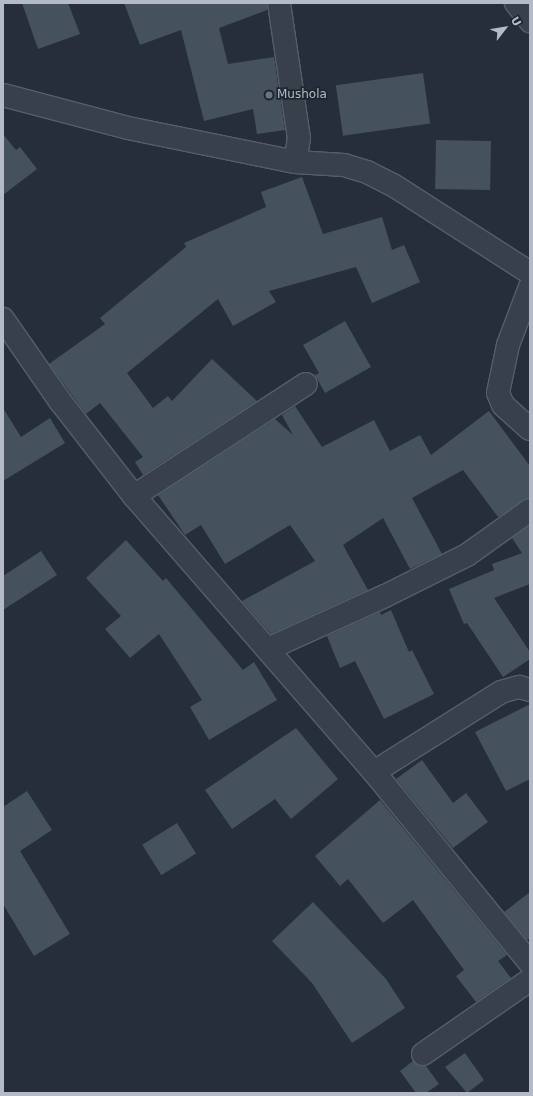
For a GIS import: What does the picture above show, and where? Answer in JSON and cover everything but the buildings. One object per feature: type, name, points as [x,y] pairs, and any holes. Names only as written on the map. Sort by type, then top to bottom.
[{"type":"street","points":[[279,3],[297,151]]},
{"type":"street","points":[[516,3],[530,21]]},
{"type":"street","points":[[3,95],[128,128],[297,151],[367,172],[393,185],[530,273]]},
{"type":"street","points":[[530,287],[508,345],[498,393],[503,405],[530,429]]},
{"type":"street","points":[[3,319],[60,401],[134,496],[374,772],[530,963]]},
{"type":"street","points":[[134,496],[306,384]]},
{"type":"street","points":[[268,649],[467,555],[530,510]]},
{"type":"street","points":[[374,772],[501,692],[519,687],[530,690]]},
{"type":"street","points":[[423,1054],[530,980]]},
{"type":"place","name":"Mushola","points":[[269,95]]}]
